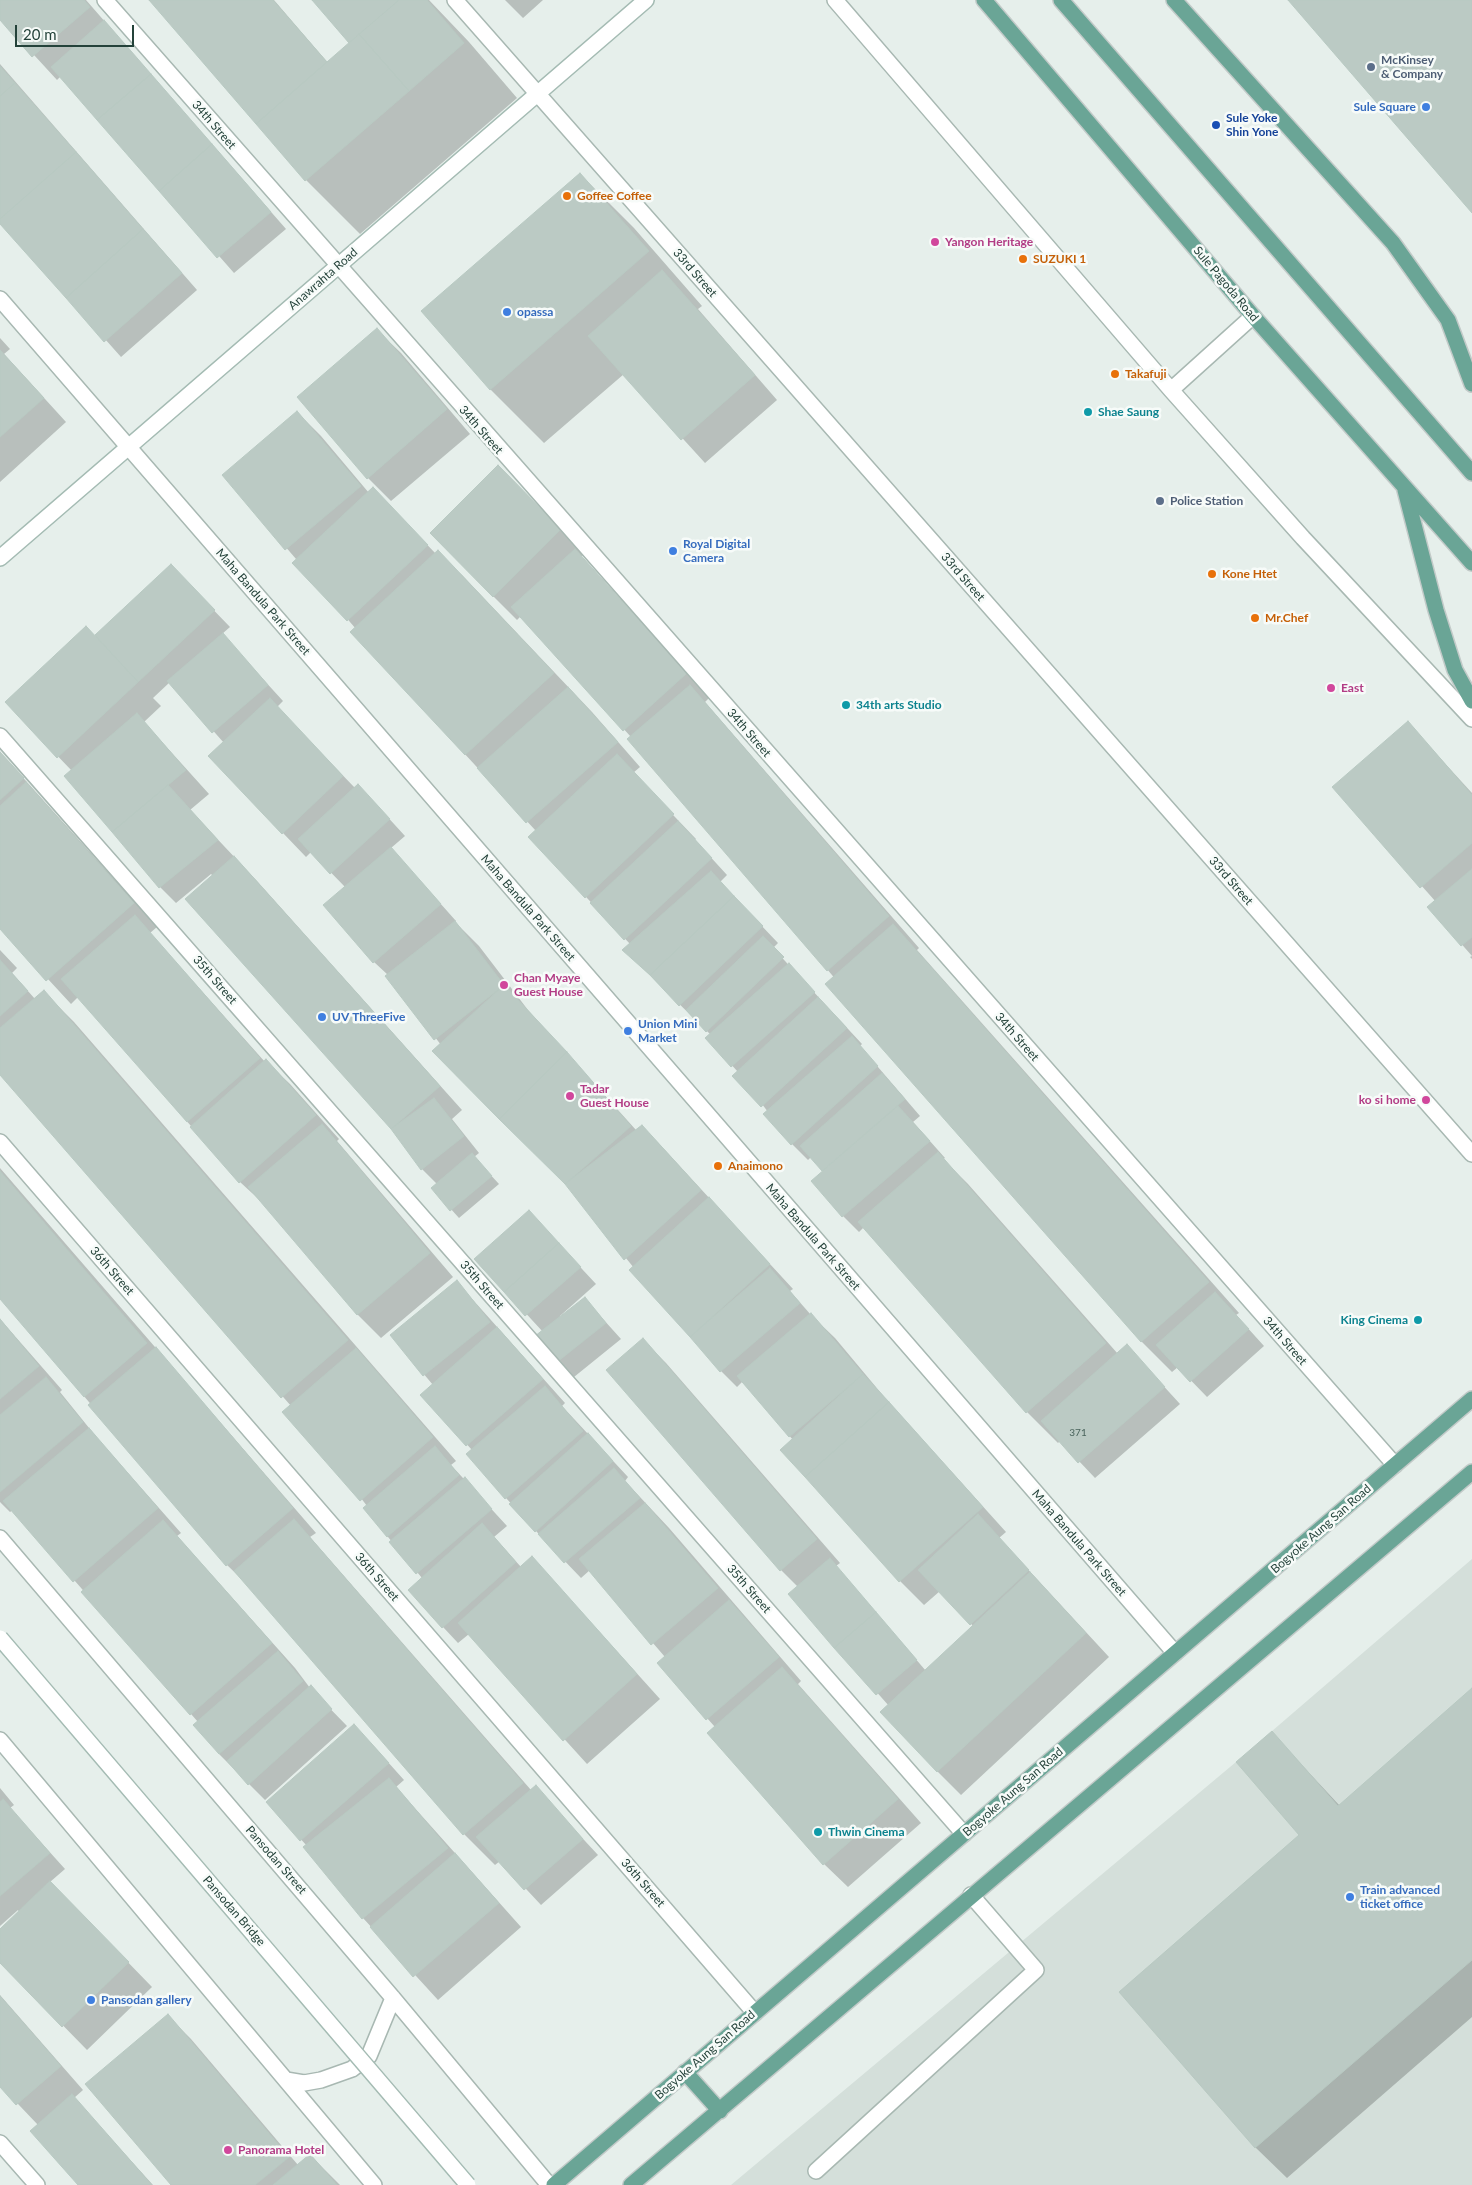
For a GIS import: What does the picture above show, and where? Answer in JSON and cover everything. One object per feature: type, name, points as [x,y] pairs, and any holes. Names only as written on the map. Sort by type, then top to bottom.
[{"type":"main road","points":[[971,0],[999,16]]},
{"type":"main road","name":"Sule Pagoda Road","points":[[984,0],[1253,316],[1472,563]]},
{"type":"main road","points":[[1060,0],[1472,473]]},
{"type":"main road","points":[[1174,0],[1393,243],[1448,320],[1472,384]]},
{"type":"main road","points":[[1404,486],[1436,610],[1455,670],[1472,701]]},
{"type":"main road","name":"Bogyoke Aung San Road","points":[[554,2185],[1472,1399]]},
{"type":"main road","points":[[632,2185],[720,2111],[754,2079],[1472,1472]]},
{"type":"main road","points":[[685,2072],[720,2111]]},
{"type":"street","name":"34th Street","points":[[105,0],[337,267],[1395,1465]]},
{"type":"street","name":"33rd Street","points":[[455,0],[1472,1154]]},
{"type":"street","name":"Anawrahta Road","points":[[0,558],[646,0]]},
{"type":"street","points":[[835,0],[1171,390],[1303,538],[1472,719]]},
{"type":"street","name":"Maha Bandula Park Street","points":[[0,299],[1175,1654]]},
{"type":"street","points":[[1171,390],[1253,316]]},
{"type":"street","name":"35th Street","points":[[0,736],[964,1834]]},
{"type":"street","name":"36th Street","points":[[0,1142],[755,2013]]},
{"type":"street","name":"Pansodan Street","points":[[0,1538],[393,1998],[549,2185]]},
{"type":"street","name":"Pansodan Bridge","points":[[0,1638],[468,2185]]},
{"type":"street","points":[[0,1740],[374,2185]]},
{"type":"street","points":[[816,2171],[1036,1970],[971,1895]]},
{"type":"street","points":[[286,2080],[304,2083],[321,2080],[352,2069],[369,2056],[393,1998]]},
{"type":"street","points":[[0,2143],[38,2185]]},
{"type":"shaded area","points":[[1472,1559],[1472,2185],[731,2185],[1236,1762]]},
{"type":"building","points":[[0,0],[84,0],[90,7],[32,57],[0,20]]},
{"type":"building","points":[[149,0],[273,0],[327,62],[256,124]]},
{"type":"building","points":[[312,0],[399,0],[349,43]]},
{"type":"building","points":[[399,0],[427,0],[464,43],[409,91],[359,34]]},
{"type":"building","name":"Sule Square","points":[[1288,0],[1472,0],[1472,213]]},
{"type":"building","points":[[104,20],[151,74],[97,120],[51,67]]},
{"type":"building","points":[[359,34],[409,91],[305,181],[256,124]]},
{"type":"building","points":[[0,66],[15,83],[0,96]]},
{"type":"building","points":[[151,74],[212,144],[159,191],[97,120]]},
{"type":"building","points":[[15,83],[76,152],[0,219],[0,96]]},
{"type":"building","points":[[212,144],[271,212],[217,258],[159,191]]},
{"type":"building","points":[[76,152],[143,229],[66,298],[0,224],[0,219]]},
{"type":"building","points":[[580,173],[649,251],[490,390],[421,311]]},
{"type":"building","points":[[143,229],[182,273],[104,342],[66,298]]},
{"type":"building","points":[[662,270],[755,375],[681,440],[588,336]]},
{"type":"building","points":[[377,328],[447,409],[367,479],[297,397]]},
{"type":"building","points":[[0,350],[44,398],[0,437]]},
{"type":"building","points":[[297,411],[361,486],[285,550],[222,475]]},
{"type":"building","points":[[498,465],[561,529],[493,597],[430,533]]},
{"type":"building","points":[[373,487],[428,545],[347,621],[292,563]]},
{"type":"building","points":[[575,549],[687,673],[623,731],[511,607]]},
{"type":"building","points":[[438,550],[554,673],[465,755],[350,632]]},
{"type":"building","points":[[171,564],[215,610],[138,682],[95,635]]},
{"type":"building","points":[[86,626],[138,682],[57,758],[5,702]]},
{"type":"building","points":[[223,633],[268,685],[212,733],[167,681]]},
{"type":"building","points":[[690,685],[889,916],[827,971],[627,739]]},
{"type":"building","points":[[568,687],[618,742],[526,823],[477,768]]},
{"type":"building","points":[[270,698],[343,776],[282,834],[208,756]]},
{"type":"building","points":[[137,713],[186,770],[112,832],[64,776]]},
{"type":"building","points":[[1408,721],[1472,795],[1472,843],[1420,888],[1332,787]]},
{"type":"building","points":[[0,752],[24,778],[0,800]]},
{"type":"building","points":[[617,754],[674,814],[585,898],[528,837]]},
{"type":"building","points":[[26,782],[134,903],[46,981],[0,929],[0,806]]},
{"type":"building","points":[[358,784],[390,819],[330,874],[298,839]]},
{"type":"building","points":[[168,785],[218,840],[159,888],[112,832]]},
{"type":"building","points":[[678,821],[712,858],[624,940],[590,903]]},
{"type":"building","points":[[391,847],[441,904],[373,963],[323,905]]},
{"type":"building","points":[[234,856],[440,1086],[391,1129],[185,899]]},
{"type":"building","points":[[1472,869],[1472,937],[1461,946],[1427,907]]},
{"type":"building","points":[[711,871],[734,896],[650,975],[622,950]]},
{"type":"building","points":[[734,896],[763,926],[679,1006],[650,975]]},
{"type":"building","points":[[135,915],[260,1058],[187,1122],[61,979]]},
{"type":"building","points":[[455,921],[504,985],[434,1040],[385,976]]},
{"type":"building","points":[[893,924],[1209,1282],[1141,1342],[825,984]]},
{"type":"building","points":[[763,936],[784,957],[706,1032],[686,1010]]},
{"type":"building","points":[[0,960],[28,991],[0,1016]]},
{"type":"building","points":[[789,963],[815,992],[731,1067],[705,1038]]},
{"type":"building","points":[[504,985],[567,1052],[499,1119],[432,1051]]},
{"type":"building","points":[[44,990],[348,1340],[281,1398],[0,1075],[0,1028]]},
{"type":"building","points":[[818,997],[847,1028],[761,1107],[732,1076]]},
{"type":"building","points":[[852,1036],[878,1066],[791,1145],[763,1114]]},
{"type":"building","points":[[567,1052],[631,1126],[565,1184],[499,1119]]},
{"type":"building","points":[[266,1059],[316,1115],[239,1183],[190,1127]]},
{"type":"building","points":[[882,1073],[905,1099],[822,1171],[800,1146]]},
{"type":"building","points":[[434,1098],[464,1136],[421,1170],[391,1129]]},
{"type":"building","points":[[898,1106],[930,1141],[842,1217],[811,1181]]},
{"type":"building","points":[[322,1124],[430,1253],[357,1315],[248,1187]]},
{"type":"building","points":[[642,1125],[701,1190],[624,1260],[565,1184]]},
{"type":"building","points":[[938,1152],[1106,1343],[1026,1413],[858,1222]]},
{"type":"building","points":[[472,1153],[492,1176],[450,1211],[431,1188]]},
{"type":"building","points":[[0,1171],[147,1343],[84,1397],[0,1299]]},
{"type":"building","points":[[709,1197],[770,1264],[690,1337],[629,1270]]},
{"type":"building","points":[[529,1210],[559,1243],[504,1292],[474,1259]]},
{"type":"building","points":[[559,1243],[581,1267],[525,1316],[504,1292]]},
{"type":"building","points":[[770,1268],[800,1303],[720,1372],[690,1337]]},
{"type":"building","points":[[457,1280],[490,1322],[423,1376],[390,1335]]},
{"type":"building","points":[[1215,1292],[1249,1329],[1190,1382],[1156,1345]]},
{"type":"building","points":[[585,1297],[606,1323],[557,1362],[535,1336]]},
{"type":"building","points":[[811,1313],[863,1374],[789,1437],[737,1376]]},
{"type":"building","points":[[0,1319],[39,1366],[0,1399]]},
{"type":"building","points":[[497,1327],[543,1379],[466,1446],[420,1395]]},
{"type":"building","points":[[643,1338],[817,1539],[780,1571],[606,1370]]},
{"type":"building","points":[[1127,1344],[1165,1387],[1078,1463],[1041,1421]]},
{"type":"building","points":[[156,1347],[293,1508],[226,1566],[88,1405]]},
{"type":"building","points":[[356,1348],[433,1437],[360,1501],[282,1412]]},
{"type":"building","points":[[863,1374],[889,1402],[805,1477],[780,1450]]},
{"type":"building","points":[[46,1377],[83,1422],[0,1492],[0,1415]]},
{"type":"building","points":[[545,1386],[583,1431],[505,1499],[466,1454]]},
{"type":"building","points":[[889,1402],[983,1507],[899,1582],[805,1477]]},
{"type":"building","points":[[89,1428],[158,1508],[73,1582],[3,1501]]},
{"type":"building","points":[[588,1433],[613,1461],[535,1532],[509,1504]]},
{"type":"building","points":[[435,1446],[459,1475],[387,1537],[363,1508]]},
{"type":"building","points":[[614,1468],[640,1498],[564,1563],[538,1534]]},
{"type":"building","points":[[465,1477],[492,1509],[416,1574],[389,1542]]},
{"type":"building","points":[[645,1503],[718,1588],[651,1645],[579,1559]]},
{"type":"building","points":[[978,1514],[1029,1570],[970,1625],[918,1570]]},
{"type":"building","points":[[294,1519],[523,1783],[463,1835],[234,1571]]},
{"type":"building","points":[[163,1520],[272,1643],[190,1715],[81,1592]]},
{"type":"building","points":[[482,1523],[516,1562],[442,1628],[408,1590]]},
{"type":"building","points":[[532,1556],[637,1674],[563,1741],[458,1623]]},
{"type":"building","points":[[830,1558],[876,1612],[834,1648],[788,1594]]},
{"type":"building","points":[[1030,1572],[1086,1633],[937,1772],[880,1712]]},
{"type":"building","points":[[729,1600],[779,1657],[706,1720],[657,1663]]},
{"type":"building","points":[[876,1612],[917,1660],[876,1695],[834,1648]]},
{"type":"building","points":[[278,1651],[303,1681],[219,1754],[193,1725]]},
{"type":"building","points":[[782,1667],[898,1799],[823,1865],[707,1733]]},
{"type":"building","points":[[311,1685],[332,1709],[248,1785],[227,1761]]},
{"type":"building","name":"Train advanced ticket office","points":[[1472,1688],[1472,1960],[1255,2148],[1119,1992],[1299,1835],[1236,1762],[1272,1731],[1338,1806]]},
{"type":"building","points":[[354,1724],[389,1763],[300,1841],[266,1802]]},
{"type":"building","points":[[389,1778],[448,1848],[362,1919],[303,1847]]},
{"type":"building","points":[[536,1785],[583,1839],[524,1890],[476,1837]]},
{"type":"building","points":[[3,1799],[50,1853],[0,1896],[0,1802]]},
{"type":"building","points":[[455,1853],[499,1903],[413,1977],[370,1927]]},
{"type":"building","points":[[50,1881],[129,1962],[62,2027],[0,1963],[0,1929]]},
{"type":"building","points":[[0,1996],[61,2066],[16,2105],[0,2087]]},
{"type":"building","points":[[168,2014],[289,2157],[255,2185],[171,2185],[85,2084]]},
{"type":"building","points":[[72,2094],[152,2185],[78,2185],[30,2131]]},
{"type":"building","points":[[310,2154],[337,2185],[273,2185]]},
{"type":"place","name":"McKinsey & Company","points":[[1371,67]]},
{"type":"place","name":"Sule Square","points":[[1426,107]]},
{"type":"place","name":"Sule Yoke Shin Yone","points":[[1216,125]]},
{"type":"place","name":"Goffee Coffee","points":[[567,196]]},
{"type":"place","name":"Yangon Heritage","points":[[935,242]]},
{"type":"place","name":"SUZUKI 1","points":[[1023,259]]},
{"type":"place","name":"opassa","points":[[507,312]]},
{"type":"place","name":"Takafuji","points":[[1115,374]]},
{"type":"place","name":"Shae Saung","points":[[1088,412]]},
{"type":"place","name":"Police Station","points":[[1160,501]]},
{"type":"place","name":"Royal Digital Camera","points":[[673,551]]},
{"type":"place","name":"Kone Htet","points":[[1212,574]]},
{"type":"place","name":"Mr.Chef","points":[[1255,618]]},
{"type":"place","name":"East","points":[[1331,688]]},
{"type":"place","name":"34th arts Studio","points":[[846,705]]},
{"type":"place","name":"Chan Myaye Guest House","points":[[504,985]]},
{"type":"place","name":"UV ThreeFive","points":[[322,1017]]},
{"type":"place","name":"Union Mini Market","points":[[628,1031]]},
{"type":"place","name":"Tadar Guest House","points":[[570,1096]]},
{"type":"place","name":"ko si home","points":[[1426,1100]]},
{"type":"place","name":"Anaimono","points":[[718,1166]]},
{"type":"place","name":"King Cinema","points":[[1418,1320]]},
{"type":"place","name":"Thwin Cinema","points":[[818,1832]]},
{"type":"place","name":"Train advanced ticket office","points":[[1350,1897]]},
{"type":"place","name":"Pansodan gallery","points":[[91,2000]]},
{"type":"place","name":"Panorama Hotel","points":[[228,2150]]}]
